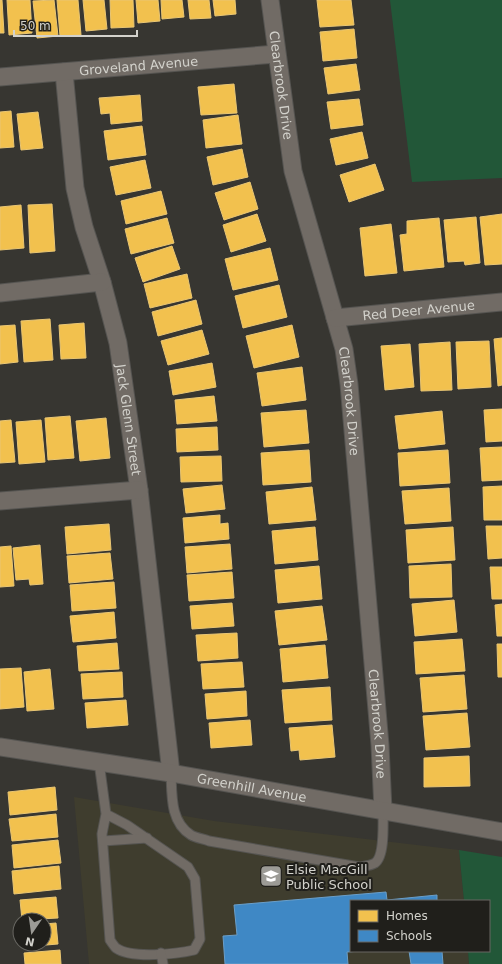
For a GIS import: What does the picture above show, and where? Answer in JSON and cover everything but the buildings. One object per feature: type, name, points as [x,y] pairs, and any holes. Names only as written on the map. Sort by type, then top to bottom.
[{"type":"street","name":"Clearbrook Drive","points":[[270,0],[276,54],[293,171],[336,318],[344,349],[349,384],[380,745],[383,810]]},
{"type":"street","name":"Groveland Avenue","points":[[0,77],[276,54]]},
{"type":"street","name":"Jack Glenn Street","points":[[64,72],[75,188],[84,227],[102,282],[118,343],[139,490],[171,773]]},
{"type":"street","points":[[0,293],[102,282]]},
{"type":"street","name":"Red Deer Avenue","points":[[336,318],[502,302]]},
{"type":"street","points":[[0,500],[139,490]]},
{"type":"street","name":"Greenhill Avenue","points":[[0,747],[171,773],[502,832]]},
{"type":"lane","points":[[99,762],[106,814],[103,841],[110,940],[115,947],[126,953],[161,953],[194,950],[200,939],[195,878],[188,867],[148,838],[106,814]]},
{"type":"lane","points":[[171,773],[173,809],[180,825],[192,836],[209,841],[359,867],[376,862],[382,852],[383,810]]},
{"type":"lane","points":[[103,841],[148,838]]},
{"type":"lane","points":[[161,953],[162,964]]},
{"type":"shaded area","name":"Elsie MacGill Public School","points":[[74,797],[214,821],[459,850],[464,900],[350,900],[350,952],[468,952],[469,964],[89,964]]},
{"type":"green space","points":[[390,0],[502,0],[502,178],[412,182]]},
{"type":"green space","points":[[459,850],[502,857],[502,964],[469,964],[468,952],[490,952],[490,900],[464,900]]},
{"type":"place","name":"Elsie MacGill Public School","points":[[271,876]]}]
